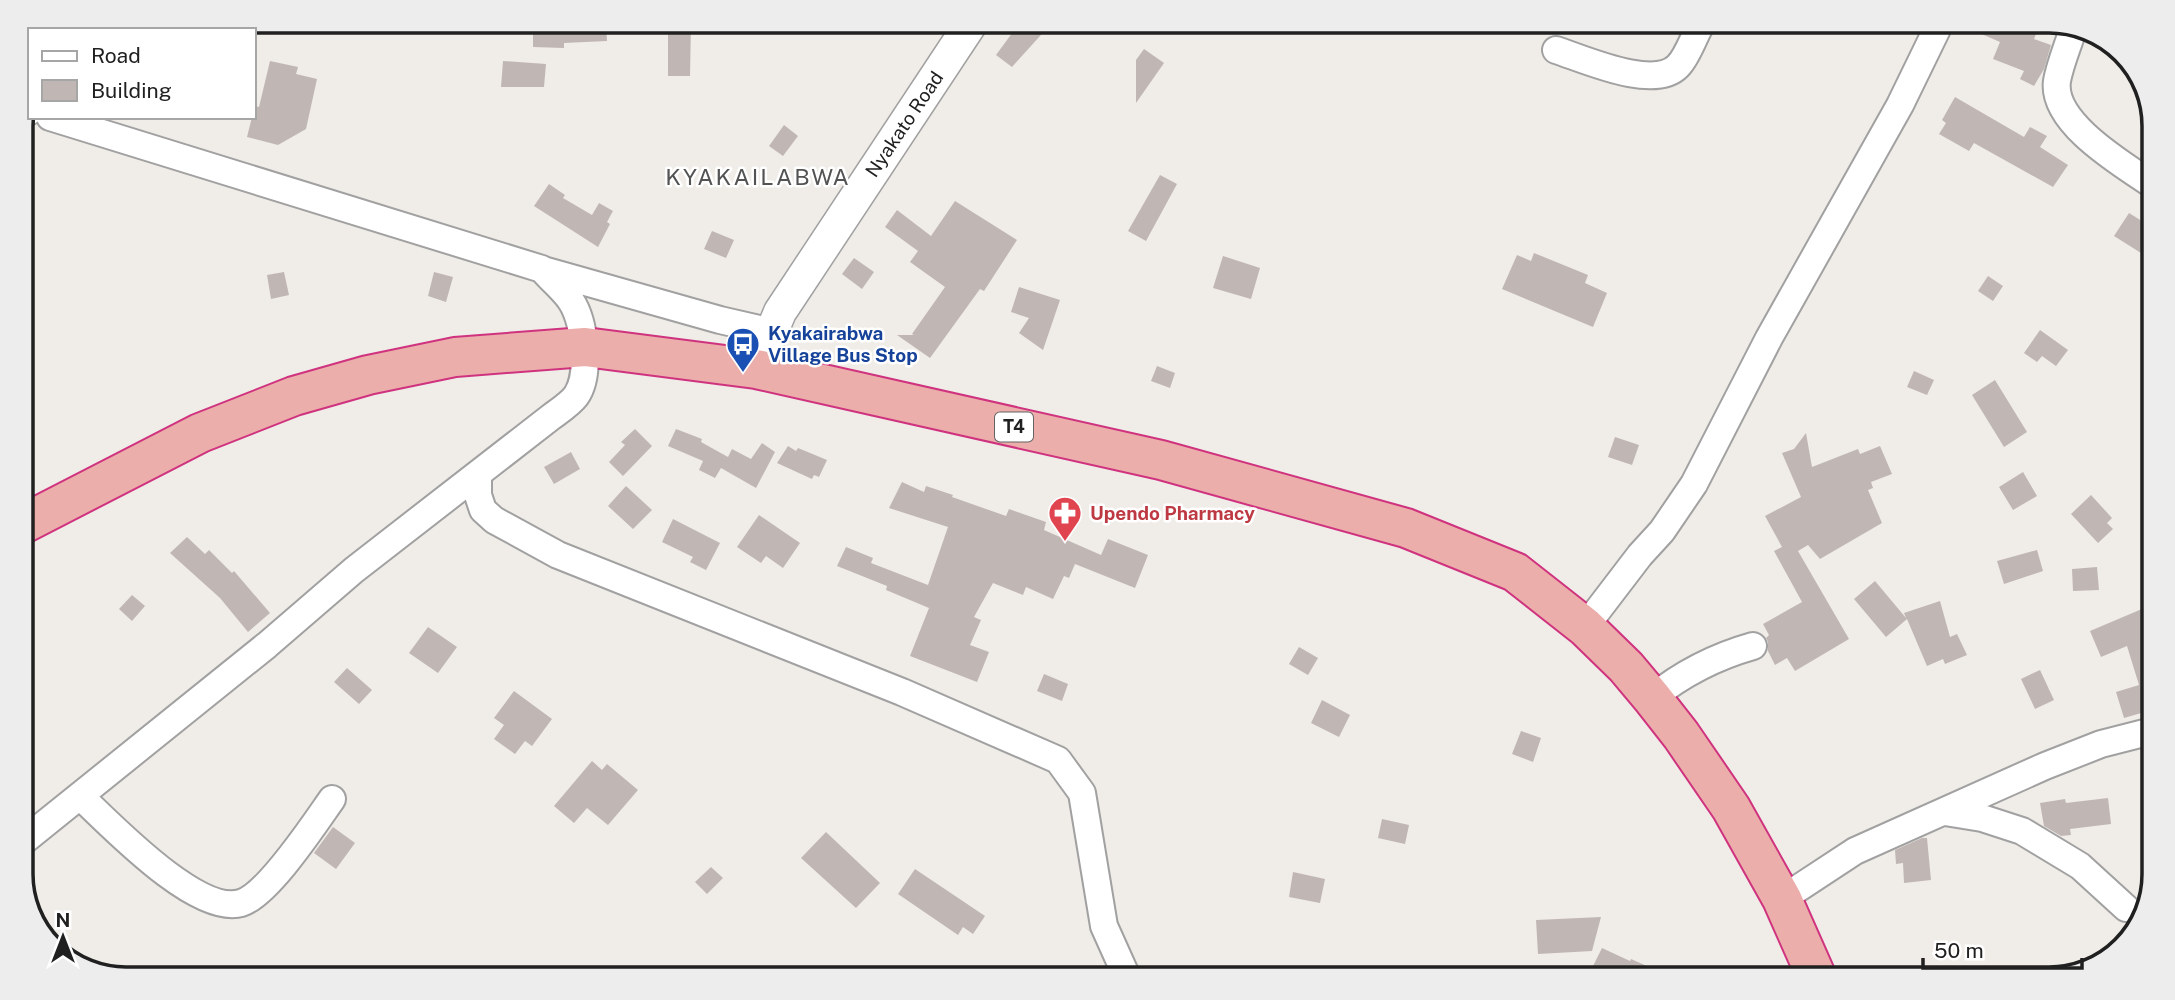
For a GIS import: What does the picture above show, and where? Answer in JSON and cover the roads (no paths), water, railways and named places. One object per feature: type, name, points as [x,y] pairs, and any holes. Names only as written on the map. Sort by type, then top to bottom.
[{"type":"highway","name":"T4","points":[[33,519],[200,433],[294,396],[368,375],[455,357],[585,347],[756,369],[1161,460],[1406,528],[1514,572],[1585,627],[1626,667],[1652,698],[1731,808],[1782,899],[1812,967]]},
{"type":"street","name":"Nyakato Road","points":[[756,369],[779,312],[964,33]]},
{"type":"street","points":[[1556,50],[1642,76],[1667,74],[1678,66],[1696,33]]},
{"type":"street","points":[[1585,627],[1640,555],[1662,531],[1694,484],[1769,338],[1857,183],[1935,33]]},
{"type":"street","points":[[2071,36],[2057,83],[2060,102],[2073,122],[2096,146],[2142,177]]},
{"type":"street","points":[[56,119],[542,269],[720,320],[772,332]]},
{"type":"street","points":[[33,833],[267,645],[354,570],[576,397],[584,379],[585,347],[576,310],[542,269]]},
{"type":"street","points":[[478,476],[478,495],[483,510],[494,520],[558,555],[902,692],[1058,760],[1083,793],[1104,926],[1122,967]]},
{"type":"street","points":[[1652,698],[1695,667],[1724,654],[1753,646]]},
{"type":"street","points":[[1782,899],[1855,851],[1989,790],[2090,749],[2142,734]]},
{"type":"street","points":[[79,796],[175,881],[206,899],[224,905],[242,903],[279,870],[302,843],[332,799]]},
{"type":"street","points":[[1945,812],[1982,818],[2022,831],[2080,866],[2126,908]]},
{"type":"place","name":"Kyakairabwa Village Bus Stop","points":[[743,374]]},
{"type":"place","name":"Upendo Pharmacy","points":[[1065,543]]},
{"type":"district","name":"KYAKAILABWA","points":[[758,177]]}]
